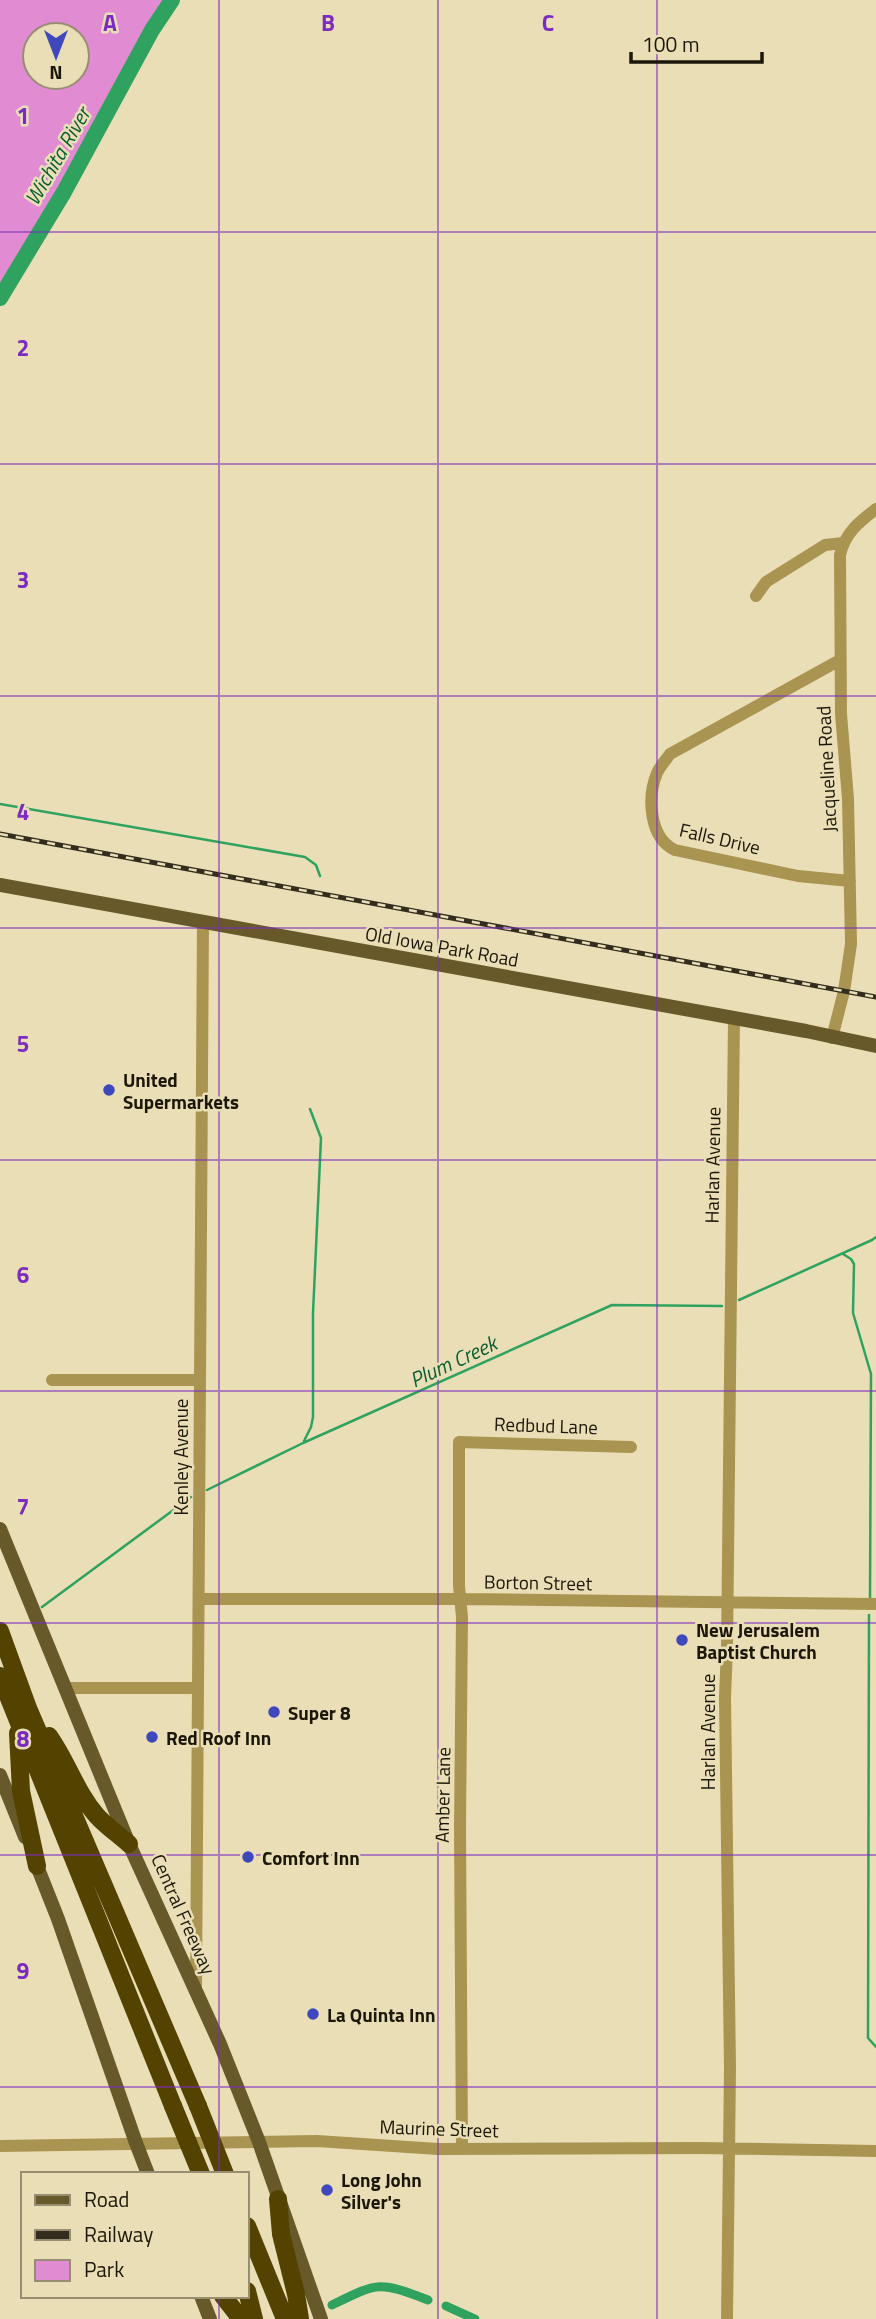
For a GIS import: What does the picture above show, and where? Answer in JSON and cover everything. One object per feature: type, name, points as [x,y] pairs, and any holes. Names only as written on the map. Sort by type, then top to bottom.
[{"type":"highway","points":[[0,1631],[23,1714],[200,2172]]},
{"type":"highway","points":[[0,1676],[23,1714],[225,2172]]},
{"type":"highway","points":[[23,1714],[58,1749],[84,1798],[97,1816],[130,1844]]},
{"type":"highway","points":[[23,1714],[20,1791],[37,1866]]},
{"type":"highway","points":[[278,2199],[281,2234],[300,2319]]},
{"type":"highway","points":[[248,2228],[285,2319]]},
{"type":"highway","points":[[248,2295],[254,2319]]},
{"type":"highway","points":[[225,2298],[241,2319]]},
{"type":"main road","name":"Old Iowa Park Road","points":[[0,885],[876,1046]]},
{"type":"main road","name":"Central Freeway","points":[[0,1529],[130,1844],[220,2044],[321,2319]]},
{"type":"main road","points":[[0,1775],[58,1919],[147,2172]]},
{"type":"main road","points":[[202,2298],[210,2319]]},
{"type":"street","points":[[757,596],[766,582],[825,545],[843,543],[857,523],[876,509]]},
{"type":"street","name":"Jacqueline Road","points":[[832,1038],[850,960],[848,799],[841,714],[840,660],[839,569],[843,543]]},
{"type":"street","name":"Falls Drive","points":[[840,660],[670,754],[658,770],[652,802],[659,838],[675,850],[798,876],[850,881]]},
{"type":"street","name":"Kenley Avenue","points":[[196,1991],[203,923]]},
{"type":"street","name":"Harlan Avenue","points":[[727,2319],[730,2068],[725,1697],[734,1018]]},
{"type":"street","points":[[52,1380],[200,1380]]},
{"type":"street","name":"Redbud Lane","points":[[459,1442],[631,1447]]},
{"type":"street","name":"Amber Lane","points":[[459,1442],[462,2149]]},
{"type":"street","name":"Borton Street","points":[[198,1600],[876,1604]]},
{"type":"street","points":[[66,1688],[198,1688]]},
{"type":"street","name":"Maurine Street","points":[[0,2146],[317,2141],[462,2149],[729,2148],[876,2151]]},
{"type":"green space","points":[[0,0],[172,0],[152,30],[64,192],[0,298]]},
{"type":"waterway","name":"Wichita River","points":[[0,298],[64,192],[152,30],[172,0]]},
{"type":"waterway","points":[[0,804],[305,857],[316,865],[320,876]]},
{"type":"waterway","points":[[304,1441],[313,1417],[313,1313],[321,1138],[310,1109]]},
{"type":"waterway","name":"Plum Creek","points":[[739,1300],[876,1237]]},
{"type":"waterway","points":[[843,1254],[854,1264],[853,1313],[871,1374],[870,1598]]},
{"type":"waterway","name":"Plum Creek","points":[[207,1490],[303,1443],[612,1305],[722,1306]]},
{"type":"waterway","name":"Plum Creek","points":[[42,1607],[191,1497]]},
{"type":"waterway","points":[[869,1615],[868,2038],[876,2047]]},
{"type":"waterway","points":[[332,2305],[370,2288],[379,2287],[388,2287],[428,2300]]},
{"type":"waterway","points":[[446,2306],[475,2319]]},
{"type":"railway","points":[[0,834],[876,997]]},
{"type":"place","name":"United Supermarkets","points":[[109,1090]]},
{"type":"place","name":"New Jerusalem Baptist Church","points":[[682,1640]]},
{"type":"place","name":"Super 8","points":[[274,1712]]},
{"type":"place","name":"Red Roof Inn","points":[[152,1737]]},
{"type":"place","name":"Comfort Inn","points":[[248,1857]]},
{"type":"place","name":"La Quinta Inn","points":[[313,2014]]},
{"type":"place","name":"Long John Silver's","points":[[327,2190]]}]
